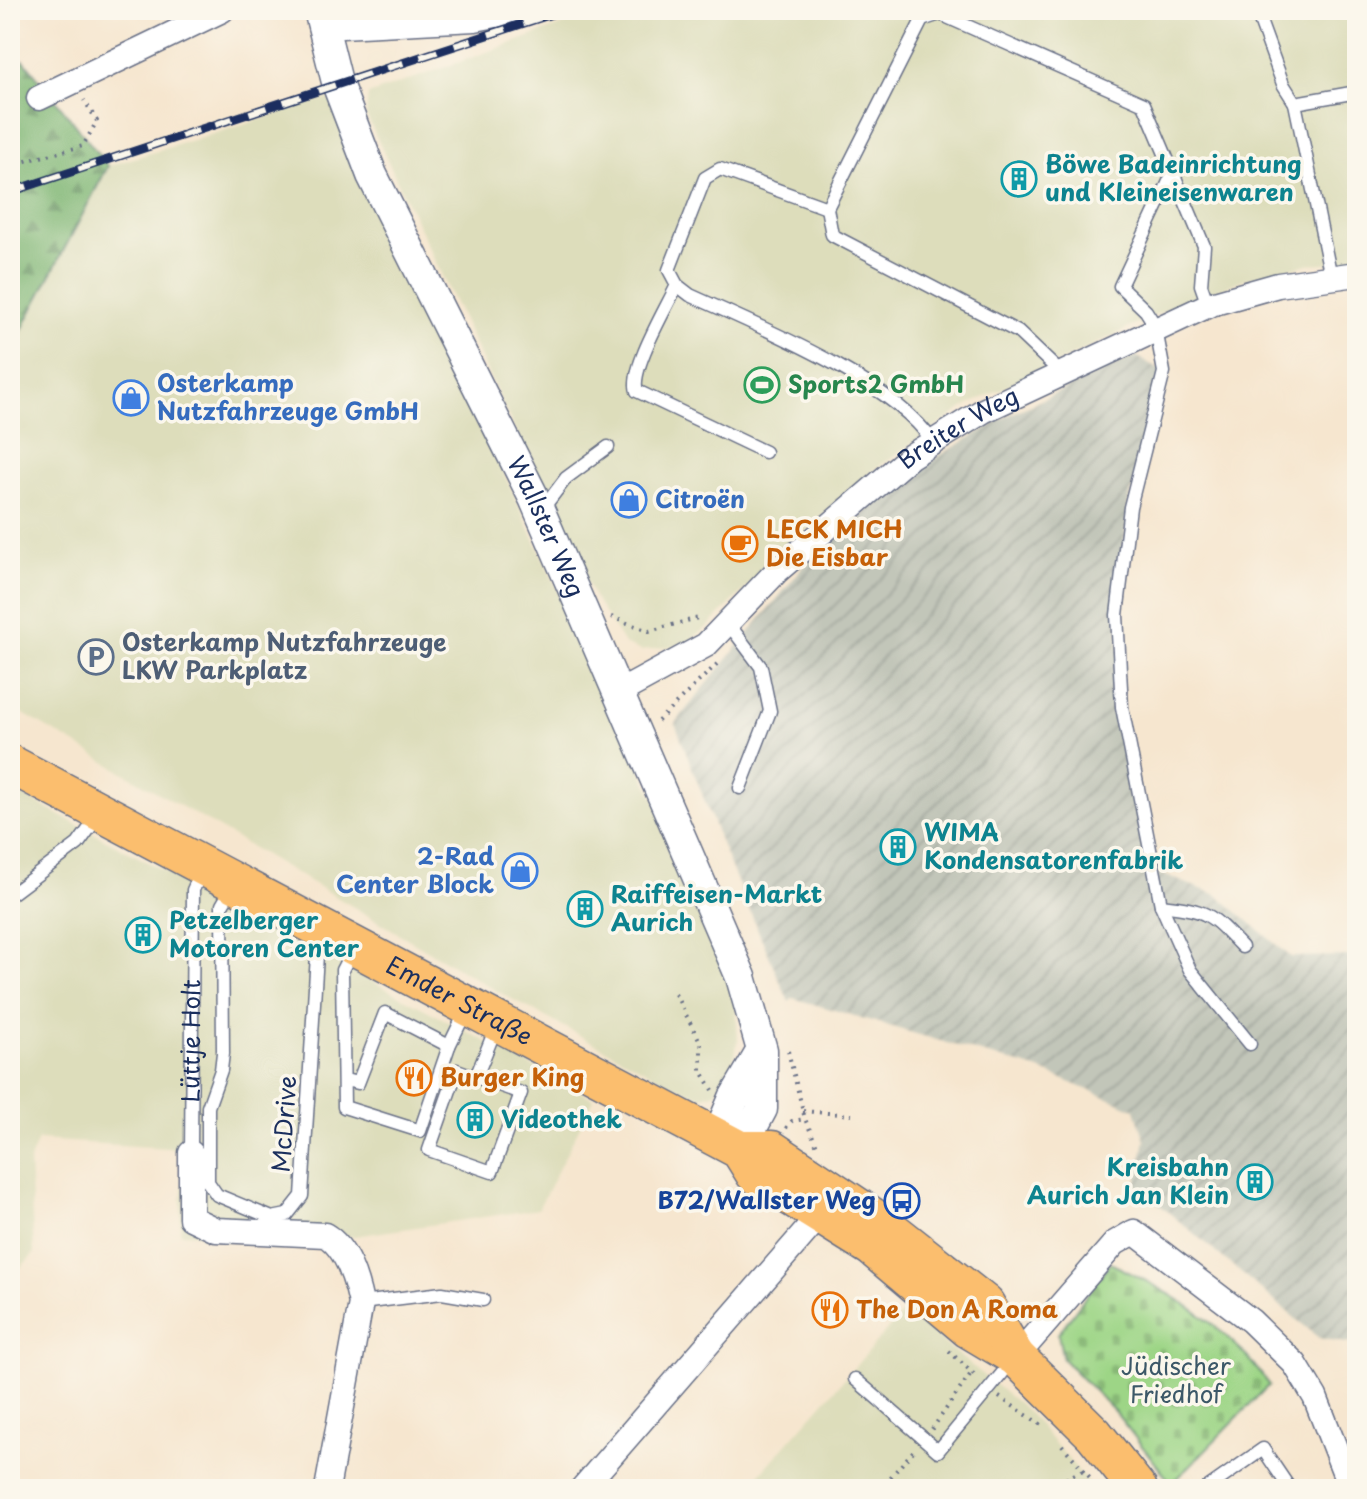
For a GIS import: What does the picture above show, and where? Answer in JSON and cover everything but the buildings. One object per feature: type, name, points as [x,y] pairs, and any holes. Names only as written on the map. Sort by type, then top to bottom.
[{"type":"main road","name":"Emder Straße","points":[[10,764],[728,1144],[755,1174],[872,1247],[969,1329],[1016,1357],[1094,1434],[1138,1489]]},
{"type":"main road","name":"Emder Straße","points":[[728,1144],[772,1150],[886,1226],[985,1304],[1016,1357]]},
{"type":"street","points":[[39,98],[74,84],[222,10]]},
{"type":"street","points":[[321,18],[475,19],[520,10]]},
{"type":"street","name":"Wallster Weg","points":[[321,18],[343,100],[372,175],[541,512],[741,977],[762,1050],[734,1098],[728,1144]]},
{"type":"street","name":"Breiter Weg","points":[[620,692],[734,630],[777,571],[911,456],[983,411],[1153,328],[1208,305],[1278,285],[1357,274]]},
{"type":"street","name":"Lüttje Holt","points":[[191,1153],[191,1218],[216,1230],[325,1235],[339,1247],[354,1276],[361,1303]]},
{"type":"street","points":[[582,1489],[821,1214]]},
{"type":"street","points":[[1016,1357],[1115,1243],[1134,1232],[1251,1321],[1295,1364],[1315,1397],[1344,1486]]},
{"type":"street","points":[[327,1489],[361,1303]]},
{"type":"lane","points":[[1256,10],[1283,84],[1295,103],[1331,277]]},
{"type":"lane","points":[[1061,373],[1018,332],[832,235],[827,208],[922,20],[940,14],[1144,104],[1204,246],[1201,285],[1208,305]]},
{"type":"lane","points":[[1295,103],[1357,92]]},
{"type":"lane","points":[[827,208],[720,169],[705,178],[669,270],[677,285],[690,295],[855,376],[922,426],[933,442]]},
{"type":"lane","points":[[1173,173],[1120,286],[1146,311],[1158,340],[1164,372],[1130,507],[1117,615],[1122,707],[1161,905],[1190,970],[1250,1044]]},
{"type":"lane","points":[[677,285],[639,366],[635,384],[637,391],[765,452]]},
{"type":"lane","points":[[541,512],[566,478],[608,447]]},
{"type":"lane","points":[[734,630],[761,667],[770,711],[740,788]]},
{"type":"lane","points":[[10,895],[78,844],[100,812]]},
{"type":"lane","name":"McDrive","points":[[219,875],[223,1053],[221,1070],[208,1107],[208,1182],[217,1195],[272,1218],[287,1215],[302,1196],[317,955],[341,939]]},
{"type":"lane","name":"Lüttje Holt","points":[[191,1153],[193,890],[219,875]]},
{"type":"lane","points":[[1161,905],[1203,911],[1214,916],[1242,947]]},
{"type":"lane","points":[[341,939],[344,1107],[420,1131],[449,1046],[483,1014]]},
{"type":"lane","points":[[345,1080],[358,1083],[385,1013],[449,1046]]},
{"type":"lane","points":[[476,1077],[483,1014]]},
{"type":"lane","points":[[457,1070],[476,1077],[521,1093],[492,1172],[429,1150],[457,1070]]},
{"type":"lane","points":[[361,1303],[442,1293],[483,1300]]},
{"type":"lane","points":[[855,1379],[938,1451],[1016,1357]]},
{"type":"lane","points":[[1206,1489],[1263,1449],[1290,1489]]},
{"type":"path","points":[[10,165],[83,146],[97,121],[74,84]]},
{"type":"path","points":[[658,719],[685,700],[734,630]]},
{"type":"path","points":[[803,1111],[852,1115]]},
{"type":"path","points":[[1052,1486],[1083,1470]]},
{"type":"shaded area","points":[[604,10],[1357,10],[1357,261],[1309,264],[1245,279],[1160,313],[968,405],[876,468],[779,554],[709,626],[685,644],[641,651],[624,644],[594,597],[366,115],[368,95]]},
{"type":"shaded area","points":[[330,98],[705,908],[736,1007],[738,1040],[732,1066],[716,1092],[702,1096],[674,1086],[497,991],[10,706],[10,352],[108,166]]},
{"type":"shaded area","points":[[1136,356],[1164,372],[1128,504],[1117,615],[1122,708],[1156,872],[1217,895],[1291,957],[1357,956],[1357,1345],[1319,1338],[1136,1185],[1145,1140],[1135,1109],[1040,1070],[793,998],[789,1002],[724,851],[675,723],[804,566],[878,502],[934,459],[1009,415]]},
{"type":"shaded area","points":[[10,789],[594,1099],[538,1209],[334,1239],[180,1233],[184,1149],[38,1140],[29,1162],[34,1254],[10,1278]]},
{"type":"shaded area","points":[[904,1311],[1026,1410],[1094,1489],[747,1489]]},
{"type":"green space","points":[[24,60],[108,166],[10,352],[10,62]]},
{"type":"green space","name":"Jüdischer Friedhof","points":[[1110,1263],[1178,1299],[1218,1328],[1269,1385],[1172,1484],[1115,1412],[1063,1359],[1058,1334]]},
{"type":"railway","points":[[10,192],[564,10]]},
{"type":"place","name":"Böwe Badeinrichtung und Kleineisenwaren","points":[[1019,179]]},
{"type":"place","name":"Sports2 GmbH","points":[[762,385]]},
{"type":"place","name":"Osterkamp Nutzfahrzeuge GmbH","points":[[131,398]]},
{"type":"place","name":"Citroën","points":[[629,500]]},
{"type":"place","name":"LECK MICH Die Eisbar","points":[[740,544]]},
{"type":"place","name":"Osterkamp Nutzfahrzeuge LKW Parkplatz","points":[[96,657]]},
{"type":"place","name":"WIMA Kondensatorenfabrik","points":[[898,847]]},
{"type":"place","name":"2-Rad Center Block","points":[[520,871]]},
{"type":"place","name":"Raiffeisen-Markt Aurich","points":[[585,909]]},
{"type":"place","name":"Petzelberger Motoren Center","points":[[143,935]]},
{"type":"place","name":"Burger King","points":[[414,1078]]},
{"type":"place","name":"Videothek","points":[[475,1120]]},
{"type":"place","name":"Kreisbahn Aurich Jan Klein","points":[[1255,1182]]},
{"type":"place","name":"B72/Wallster Weg","points":[[902,1201]]},
{"type":"place","name":"The Don A Roma","points":[[830,1310]]}]
